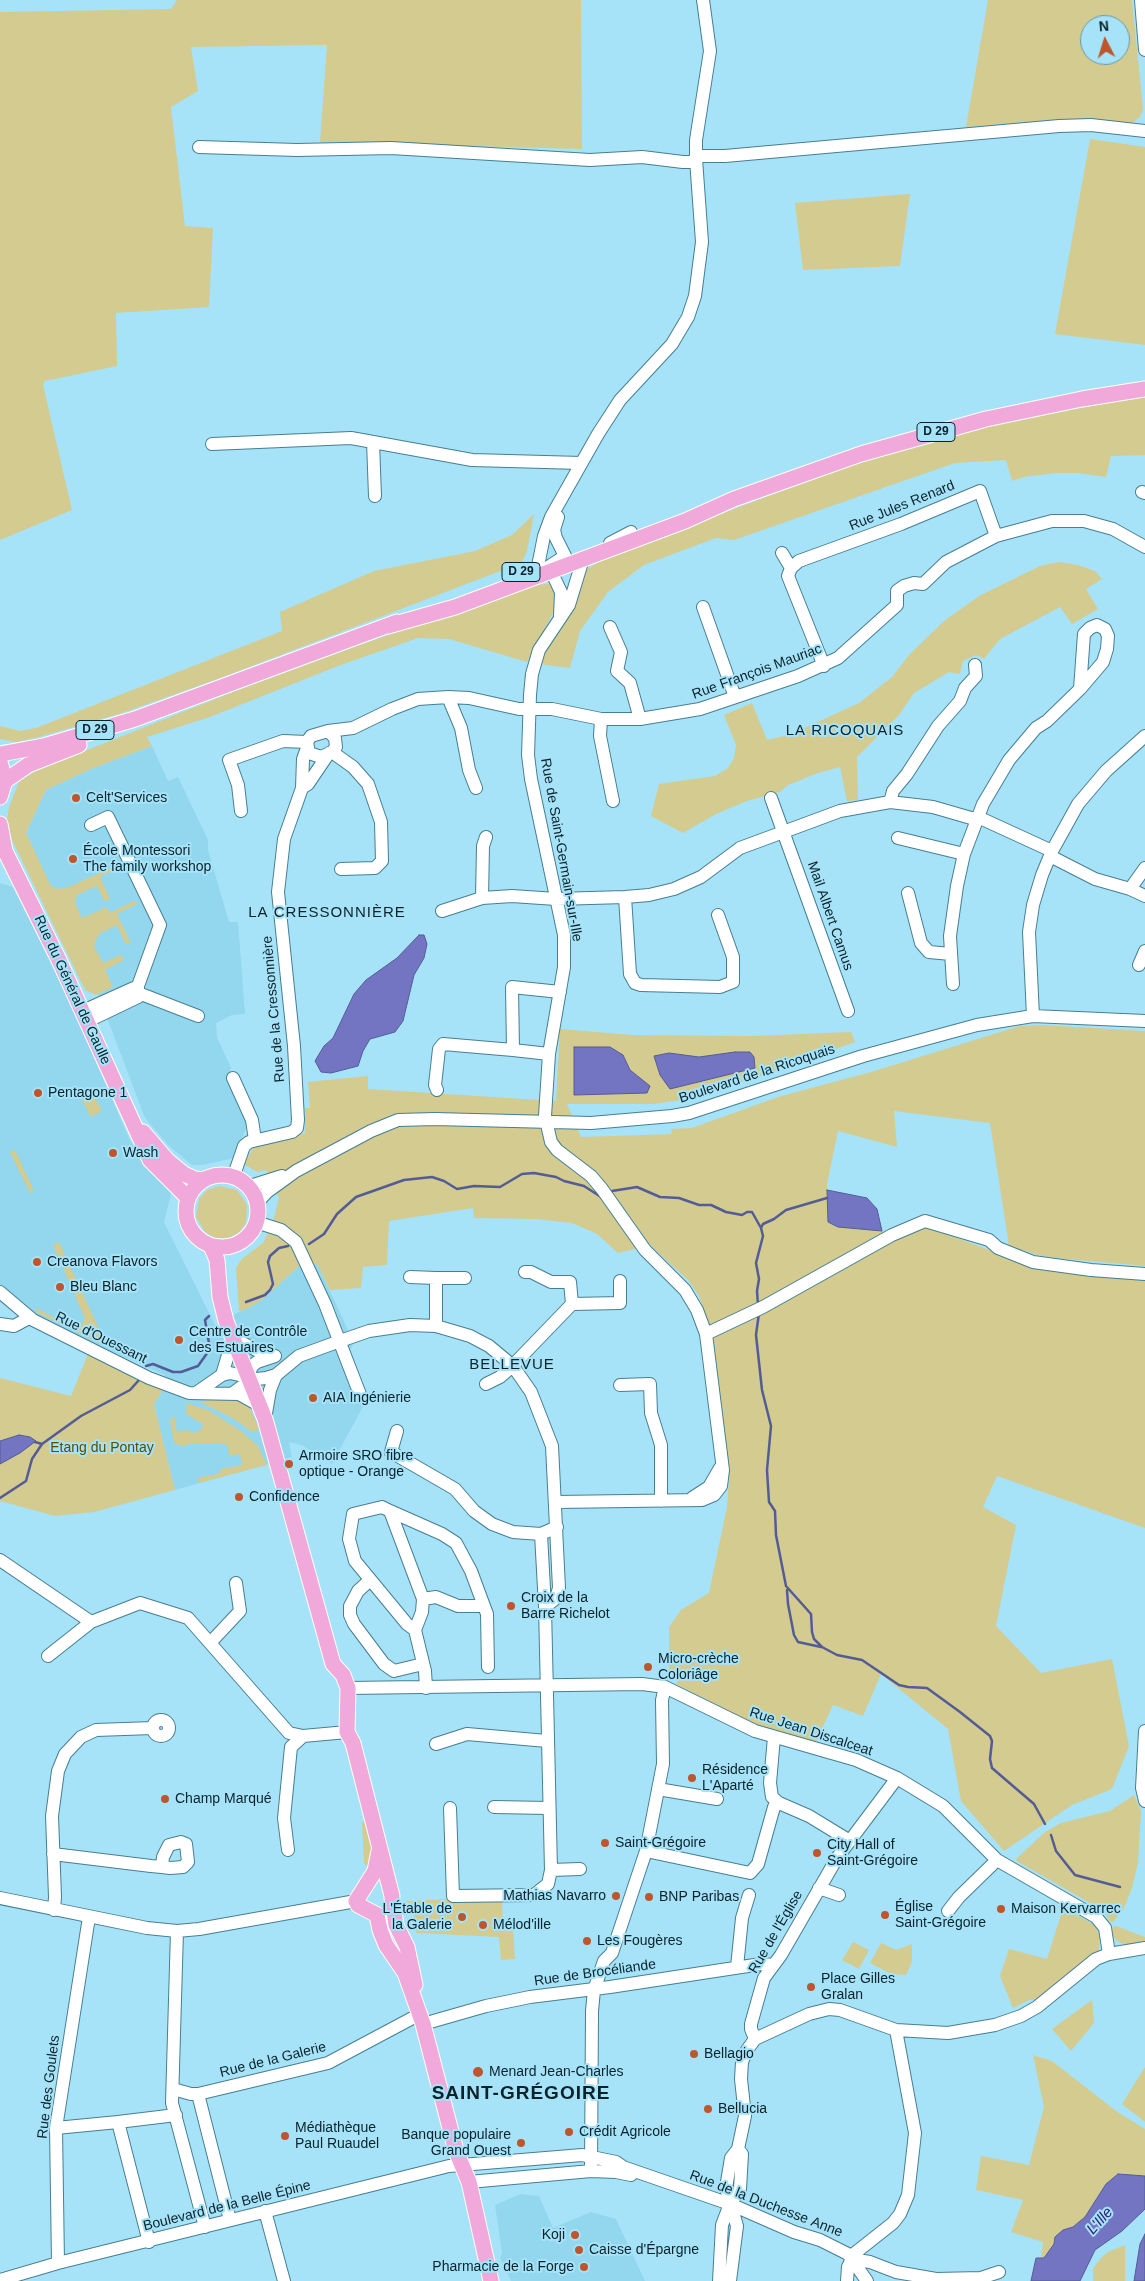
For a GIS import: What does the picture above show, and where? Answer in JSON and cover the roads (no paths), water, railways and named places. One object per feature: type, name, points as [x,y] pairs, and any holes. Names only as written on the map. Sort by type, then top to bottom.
[{"type":"main road","name":"D 29","points":[[0,754],[44,746],[134,719],[388,626],[469,602],[544,569],[565,556],[682,514],[734,499],[861,454],[953,427],[1054,404],[1145,388]]},
{"type":"main road","name":"D 29","points":[[388,626],[452,597],[544,569],[583,560],[685,521],[734,499]]},
{"type":"main road","name":"D 29","points":[[5,781],[28,766],[104,735],[134,719]]},
{"type":"main road","points":[[0,762],[5,781],[0,797]]},
{"type":"main road","name":"Rue du Général de Gaulle","points":[[0,824],[3,848],[85,1016],[137,1130],[138,1137],[150,1160],[188,1198]]},
{"type":"main road","name":"Rue du Général de Gaulle","points":[[137,1130],[144,1133],[160,1153],[184,1174],[196,1180],[204,1180]]},
{"type":"main road","points":[[224,1176],[233,1178],[248,1187],[256,1204],[256,1222],[251,1232],[243,1240],[233,1245],[211,1246],[202,1241],[189,1225],[186,1215],[188,1198],[198,1184],[204,1180],[224,1176]]},
{"type":"main road","points":[[233,1245],[228,1257],[227,1277],[233,1338]]},
{"type":"main road","points":[[211,1246],[217,1260],[222,1309],[262,1412],[333,1664],[343,1675],[348,1688],[347,1732],[353,1743],[392,1897],[396,1926],[407,1947],[412,1964],[421,2017],[456,2151],[469,2182],[483,2239],[491,2249],[492,2280]]},
{"type":"main road","points":[[377,1914],[358,1905],[356,1901],[370,1882],[380,1850]]},
{"type":"main road","points":[[370,1882],[392,1897]]},
{"type":"main road","points":[[377,1914],[392,1897]]},
{"type":"main road","points":[[377,1914],[380,1930],[386,1945],[405,1973],[421,2017]]},
{"type":"street","points":[[632,532],[605,546],[544,569],[547,526],[574,475],[620,400],[672,344],[692,306],[698,285],[702,242],[696,159],[698,124],[710,51],[704,0]]},
{"type":"street","points":[[1141,0],[1145,50]]},
{"type":"street","points":[[199,147],[297,150],[391,148],[590,160],[642,157],[683,162],[701,156],[725,156],[1059,126],[1091,125],[1145,131]]},
{"type":"street","points":[[212,444],[351,438],[472,460],[581,463]]},
{"type":"street","points":[[374,442],[375,496]]},
{"type":"street","points":[[469,602],[484,592],[548,568],[565,556],[554,530],[574,475]]},
{"type":"street","name":"Rue Jules Renard","points":[[791,568],[799,561],[901,524],[980,491],[996,536]]},
{"type":"street","name":"Rue François Mauriac","points":[[531,708],[552,709],[601,719],[640,719],[700,709],[824,666],[838,658],[897,605],[897,592],[904,586],[914,583],[923,584],[946,562],[996,536],[1052,521],[1084,521],[1113,529],[1145,547]]},
{"type":"street","points":[[782,553],[791,568],[788,576],[824,666]]},
{"type":"street","name":"Rue de Saint-Germain-sur-Ille","points":[[583,560],[572,597],[539,650],[532,674],[528,755],[531,779],[564,935],[564,967],[549,1054],[545,1103],[546,1123],[548,1136],[557,1150],[591,1176],[645,1250],[686,1290],[697,1310],[706,1334],[721,1463],[709,1487],[685,1500],[661,1501]]},
{"type":"street","name":"Rue de Saint-Germain-sur-Ille","points":[[544,569],[561,592],[562,605],[559,619]]},
{"type":"street","points":[[703,607],[735,697]]},
{"type":"street","points":[[610,627],[621,652],[617,670],[630,683],[640,719]]},
{"type":"street","points":[[890,802],[893,791],[907,774],[938,726],[960,701],[965,688],[976,676],[975,665]]},
{"type":"street","points":[[953,984],[950,936],[964,854],[980,818],[983,804],[1009,760],[1036,728],[1048,721],[1080,689]]},
{"type":"street","points":[[448,697],[461,728],[469,770],[476,788]]},
{"type":"street","name":"Rue de la Cressonnière","points":[[254,1140],[292,1132],[296,1128],[298,1120],[294,1046],[278,892],[284,839],[302,788],[303,759],[312,736],[328,731],[353,728],[418,699],[470,698],[519,709],[531,708]]},
{"type":"street","points":[[601,719],[600,736],[613,800]]},
{"type":"street","name":"Rue de la Cressonnière","points":[[302,788],[308,784],[332,751],[348,736],[353,728]]},
{"type":"street","points":[[240,811],[238,785],[229,760],[283,741],[307,745],[314,756],[321,757],[332,751],[335,738],[328,731]]},
{"type":"street","points":[[1033,1016],[1029,932],[1033,905],[1042,874],[1078,804],[1106,771],[1145,736]]},
{"type":"street","points":[[332,751],[353,767],[368,784],[381,822],[382,861],[375,868],[341,869]]},
{"type":"street","name":"Mail Albert Camus","points":[[771,798],[848,1011]]},
{"type":"street","points":[[442,911],[482,898],[512,896],[556,899],[625,897],[649,895],[674,889],[701,877],[740,848],[840,811],[890,802],[933,807],[971,818],[980,818],[1095,879],[1130,889],[1145,896]]},
{"type":"street","points":[[91,825],[108,817],[160,925],[138,986],[138,991]]},
{"type":"street","points":[[482,898],[483,846],[486,837]]},
{"type":"street","points":[[898,838],[964,854]]},
{"type":"street","points":[[1130,889],[1145,868]]},
{"type":"street","points":[[908,893],[921,943],[929,952],[951,954]]},
{"type":"street","points":[[625,897],[630,974],[635,983],[641,985],[720,987],[733,982],[733,956],[718,915]]},
{"type":"street","points":[[1139,965],[1145,951]]},
{"type":"street","points":[[85,1016],[134,988],[141,994],[198,1016]]},
{"type":"street","points":[[513,1050],[512,988],[560,992]]},
{"type":"street","name":"Boulevard de la Ricoquais","points":[[256,1204],[268,1192],[296,1171],[371,1130],[398,1120],[435,1119],[546,1123],[630,1121],[689,1113],[846,1061],[976,1025],[1033,1016],[1145,1021]]},
{"type":"street","points":[[437,1090],[435,1085],[439,1049],[443,1044],[549,1054]]},
{"type":"street","points":[[233,1078],[252,1120],[254,1140],[244,1146],[233,1178]]},
{"type":"street","name":"Boulevard de la Ricoquais","points":[[248,1187],[296,1171]]},
{"type":"street","points":[[706,1334],[758,1309],[892,1235],[925,1221],[988,1240],[998,1248],[1033,1262],[1091,1270],[1145,1274]]},
{"type":"street","points":[[256,1222],[281,1230],[296,1242],[340,1340],[361,1397]]},
{"type":"street","points":[[525,1272],[531,1272],[551,1282],[570,1282],[572,1304]]},
{"type":"street","points":[[410,1277],[465,1278]]},
{"type":"street","points":[[436,1278],[436,1326]]},
{"type":"street","points":[[486,1384],[500,1377],[572,1304],[620,1303],[620,1281]]},
{"type":"street","name":"Rue d'Ouessant","points":[[0,1292],[29,1318],[149,1378],[177,1390],[196,1393],[233,1393],[262,1412]]},
{"type":"street","points":[[0,1324],[14,1326],[29,1318]]},
{"type":"street","points":[[196,1393],[222,1375],[230,1373],[257,1379],[276,1375],[299,1356],[340,1340],[377,1330],[410,1325],[436,1326],[470,1336],[489,1346],[512,1365],[531,1392],[552,1446],[559,1588],[556,1598],[544,1607]]},
{"type":"street","points":[[222,1375],[233,1338],[260,1352],[275,1356],[299,1356]]},
{"type":"street","points":[[233,1393],[245,1384],[252,1366],[257,1362],[275,1356]]},
{"type":"street","points":[[262,1412],[276,1375]]},
{"type":"street","points":[[556,1502],[661,1501],[661,1445],[651,1413],[650,1384],[620,1385]]},
{"type":"street","points":[[396,1431],[391,1452],[455,1489],[474,1511],[492,1524],[513,1532],[540,1534],[556,1527]]},
{"type":"street","points":[[415,1630],[407,1624],[370,1580],[352,1553],[349,1540],[353,1514],[382,1507],[447,1536],[456,1543],[471,1571],[487,1614],[488,1667]]},
{"type":"street","points":[[390,1512],[423,1599],[420,1618],[415,1630],[424,1664],[426,1688]]},
{"type":"street","points":[[450,1808],[453,1896],[534,1895],[548,1884],[551,1870],[544,1607],[540,1534]]},
{"type":"street","points":[[0,1560],[92,1622]]},
{"type":"street","points":[[370,1580],[358,1591],[350,1606],[350,1615],[354,1624],[384,1664],[394,1671],[424,1664]]},
{"type":"street","points":[[210,1644],[240,1611],[236,1583]]},
{"type":"street","points":[[423,1599],[436,1596],[458,1606],[484,1606]]},
{"type":"street","points":[[48,1656],[92,1622],[140,1603],[188,1618],[289,1732],[303,1736],[347,1732]]},
{"type":"street","name":"Rue Jean Discalceat","points":[[348,1688],[642,1684],[665,1686],[737,1723],[774,1737],[856,1760],[897,1778],[942,1806],[997,1860],[1096,1917],[1105,1928],[1109,1954]]},
{"type":"street","points":[[591,2171],[592,2011],[594,1990],[604,1961],[612,1953],[646,1851],[663,1764],[662,1700],[665,1686]]},
{"type":"street","points":[[54,1910],[56,1898],[52,1816],[58,1771],[68,1748],[80,1737],[96,1730],[153,1728]]},
{"type":"street","points":[[1144,1794],[1145,1732]]},
{"type":"street","points":[[436,1744],[467,1734],[547,1741]]},
{"type":"street","points":[[288,1850],[284,1818],[291,1747],[303,1736]]},
{"type":"street","points":[[774,1737],[770,1791],[772,1796],[779,1803],[809,1816],[850,1841]]},
{"type":"street","name":"Rue de l'Église","points":[[755,2039],[751,2024],[764,1978],[850,1841],[897,1778]]},
{"type":"street","points":[[658,1789],[717,1799]]},
{"type":"street","points":[[646,1851],[750,1873],[758,1864],[774,1807],[779,1803]]},
{"type":"street","points":[[494,1807],[548,1808]]},
{"type":"street","points":[[53,1854],[162,1867]]},
{"type":"street","points":[[948,1912],[959,1897],[997,1860]]},
{"type":"street","points":[[551,1870],[580,1869]]},
{"type":"street","points":[[819,1888],[839,1896]]},
{"type":"street","points":[[737,1967],[742,1918],[749,1895]]},
{"type":"street","points":[[0,1898],[147,1928],[177,1931],[199,1929],[356,1901]]},
{"type":"street","name":"Rue des Goulets","points":[[58,2263],[56,2128],[89,1917]]},
{"type":"street","points":[[177,1931],[178,2091],[172,2103],[205,2227]]},
{"type":"street","points":[[719,2281],[722,2225],[730,2204],[740,2189],[742,2154],[738,2149],[745,2116],[741,2080],[742,2062],[746,2050],[755,2039],[809,2014],[829,2009],[840,2010],[896,2030],[948,2033],[995,2025],[1020,2016],[1050,1998],[1085,1967],[1109,1954],[1145,1948]]},
{"type":"street","name":"Rue de Brocéliande","points":[[421,2017],[530,1997],[594,1990],[737,1967],[761,1964],[773,1965]]},
{"type":"street","name":"Rue de la Galerie","points":[[178,2091],[198,2094],[328,2063],[421,2017]]},
{"type":"street","points":[[847,2281],[851,2259],[855,2253],[893,2223],[900,2214],[908,2195],[915,2133],[896,2030]]},
{"type":"street","points":[[198,2094],[230,2220]]},
{"type":"street","points":[[56,2128],[118,2122],[175,2112]]},
{"type":"street","points":[[118,2122],[148,2242]]},
{"type":"street","name":"Rue de la Duchesse Anne","points":[[463,2164],[571,2155],[591,2156],[616,2162],[730,2204],[843,2250],[867,2281]]},
{"type":"street","name":"Boulevard de la Belle Épine","points":[[0,2280],[58,2263],[148,2242],[265,2211],[463,2164]]},
{"type":"street","name":"Rue de la Duchesse Anne","points":[[469,2182],[591,2171],[616,2172],[670,2183]]},
{"type":"street","points":[[730,2204],[737,2226],[730,2281]]},
{"type":"street","points":[[265,2211],[284,2281]]},
{"type":"street","points":[[851,2259],[870,2262],[896,2272],[936,2279],[981,2278],[999,2272]]},
{"type":"water","points":[[419,935],[424,935],[427,944],[424,958],[414,975],[403,1021],[395,1032],[370,1039],[363,1051],[358,1066],[331,1073],[321,1072],[315,1061],[324,1046],[333,1038],[354,994],[366,980],[397,958]]},
{"type":"water","points":[[574,1047],[610,1047],[623,1055],[630,1070],[650,1086],[647,1093],[574,1095]]},
{"type":"water","points":[[750,1052],[754,1057],[755,1068],[670,1089],[660,1075],[654,1056],[669,1053],[699,1057]]},
{"type":"water","points":[[827,1190],[867,1198],[877,1209],[882,1231],[838,1227],[828,1222]]},
{"type":"water","points":[[19,1435],[30,1437],[36,1441],[0,1464],[0,1441]]},
{"type":"water","name":"L'Ille","points":[[1118,2174],[1145,2176],[1145,2209],[1122,2231],[1095,2250],[1080,2281],[1031,2281],[1036,2258],[1044,2258],[1054,2244],[1055,2237],[1063,2230],[1073,2227],[1085,2217],[1106,2184]]},
{"type":"water","points":[[1145,2234],[1145,2281],[1134,2281],[1140,2244]]},
{"type":"waterway","points":[[309,1244],[324,1234],[337,1214],[356,1197],[404,1180],[432,1177],[444,1181],[457,1189],[474,1186],[500,1187],[522,1174],[534,1173],[556,1177],[584,1186],[601,1197]]},
{"type":"waterway","points":[[612,1191],[637,1187],[660,1197],[679,1198],[699,1205],[711,1205],[726,1212],[742,1215],[752,1212],[761,1228],[763,1236],[756,1263],[759,1279],[757,1291],[758,1305]]},
{"type":"waterway","points":[[761,1228],[763,1224],[786,1210],[827,1198]]},
{"type":"waterway","points":[[246,1302],[265,1295],[270,1290],[273,1284],[268,1262],[270,1256],[279,1248],[288,1246]]},
{"type":"waterway","points":[[759,1313],[756,1335],[762,1390],[771,1426],[767,1470],[769,1502],[775,1511],[776,1535],[786,1586],[811,1614],[814,1639],[822,1647],[837,1655],[862,1660],[899,1685],[927,1688],[990,1736],[992,1741],[990,1759],[992,1768],[1034,1804],[1045,1824]]},
{"type":"waterway","points":[[146,1366],[153,1364],[173,1372],[181,1372],[198,1366],[210,1349],[205,1320],[209,1316]]},
{"type":"waterway","points":[[35,1442],[42,1444],[81,1416],[130,1390],[139,1380]]},
{"type":"waterway","points":[[0,1498],[26,1481],[32,1459],[42,1444]]},
{"type":"waterway","points":[[787,1590],[794,1635],[798,1642],[821,1647]]},
{"type":"waterway","points":[[1051,1835],[1056,1851],[1075,1875],[1120,1887]]},
{"type":"place","name":"Celt'Services","points":[[76,798]]},
{"type":"place","name":"École Montessori The family workshop","points":[[73,859]]},
{"type":"place","name":"Pentagone 1","points":[[38,1093]]},
{"type":"place","name":"Wash","points":[[113,1153]]},
{"type":"place","name":"Creanova Flavors","points":[[37,1262]]},
{"type":"place","name":"Bleu Blanc","points":[[60,1287]]},
{"type":"place","name":"Centre de Contrôle des Estuaires","points":[[179,1340]]},
{"type":"place","name":"AIA Ingénierie","points":[[313,1398]]},
{"type":"place","name":"Armoire SRO fibre optique - Orange","points":[[289,1464]]},
{"type":"place","name":"Confidence","points":[[239,1497]]},
{"type":"place","name":"Croix de la Barre Richelot","points":[[511,1606]]},
{"type":"place","name":"Micro-crèche Coloriâge","points":[[648,1667]]},
{"type":"place","name":"Résidence L'Aparté","points":[[692,1778]]},
{"type":"place","name":"Champ Marqué","points":[[165,1799]]},
{"type":"place","name":"Saint-Grégoire","points":[[605,1843]]},
{"type":"place","name":"City Hall of Saint-Grégoire","points":[[817,1853]]},
{"type":"place","name":"Mathias Navarro","points":[[616,1896]]},
{"type":"place","name":"BNP Paribas","points":[[649,1897]]},
{"type":"place","name":"Maison Kervarrec","points":[[1001,1909]]},
{"type":"place","name":"Église Saint-Grégoire","points":[[885,1915]]},
{"type":"place","name":"L'Étable de la Galerie","points":[[462,1917]]},
{"type":"place","name":"Mélod'ille","points":[[483,1925]]},
{"type":"place","name":"Les Fougères","points":[[587,1941]]},
{"type":"place","name":"Place Gilles Gralan","points":[[811,1987]]},
{"type":"place","name":"Bellagio","points":[[694,2054]]},
{"type":"place","name":"Menard Jean-Charles","points":[[478,2072]]},
{"type":"place","name":"Bellucia","points":[[708,2109]]},
{"type":"place","name":"Crédit Agricole","points":[[569,2132]]},
{"type":"place","name":"Médiathèque Paul Ruaudel","points":[[285,2136]]},
{"type":"place","name":"Banque populaire Grand Ouest","points":[[521,2143]]},
{"type":"place","name":"Koji","points":[[575,2235]]},
{"type":"place","name":"Caisse d'Épargne","points":[[579,2250]]},
{"type":"place","name":"Pharmacie de la Forge","points":[[584,2267]]},
{"type":"district","name":"LA RICOQUAIS","points":[[845,731]]},
{"type":"district","name":"LA CRESSONNIÈRE","points":[[327,913]]},
{"type":"district","name":"BELLEVUE","points":[[512,1365]]},
{"type":"district","name":"SAINT-GRÉGOIRE","points":[[521,2094]]},
{"type":"park label","name":"Etang du Pontay","points":[[102,1448]]}]
